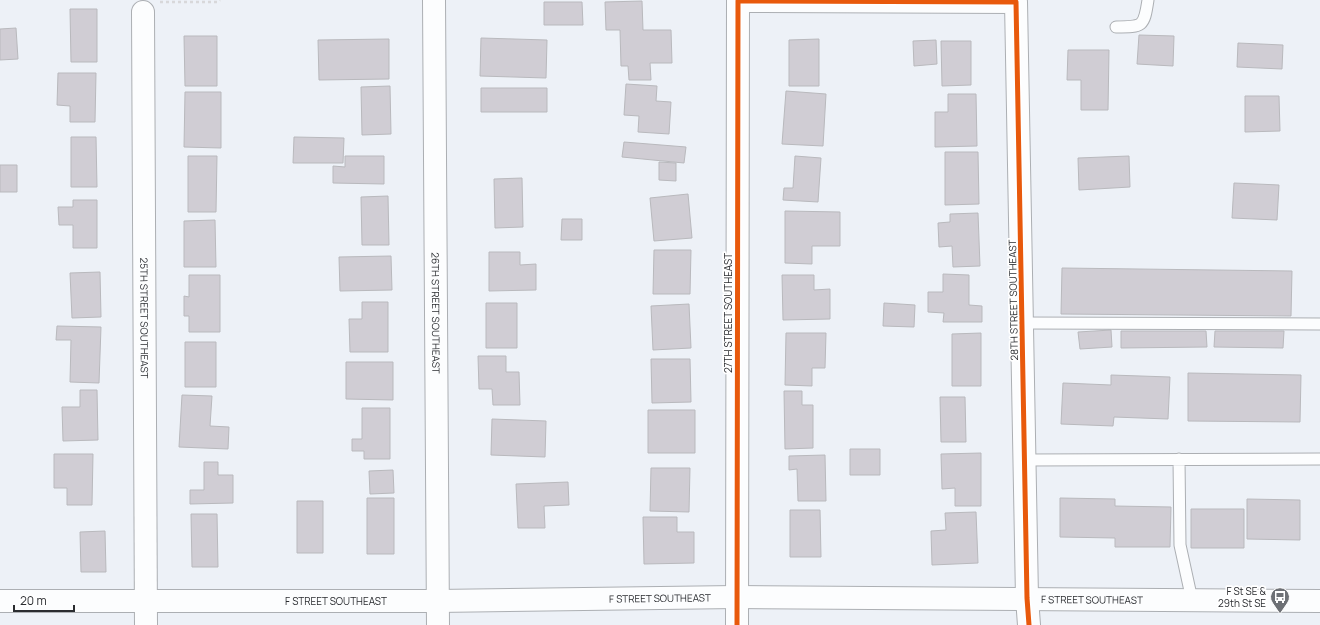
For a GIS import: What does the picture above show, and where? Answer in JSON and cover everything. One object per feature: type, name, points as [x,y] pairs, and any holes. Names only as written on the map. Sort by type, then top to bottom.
[{"type":"street","name":"26TH STREET SOUTHEAST","points":[[434,0],[438,625]]},
{"type":"street","name":"27TH STREET SOUTHEAST","points":[[737,625],[738,1],[1016,2]]},
{"type":"street","name":"28TH STREET SOUTHEAST","points":[[1016,2],[1024,460],[1029,625]]},
{"type":"street","name":"25TH STREET SOUTHEAST","points":[[146,625],[149,6]]},
{"type":"street","name":"F STREET SOUTHEAST","points":[[0,601],[438,601],[736,598],[1027,598],[1320,601]]},
{"type":"lane","points":[[1116,27],[1135,27],[1141,24],[1145,16],[1148,0]]},
{"type":"lane","points":[[1022,323],[1320,324]]},
{"type":"lane","points":[[1024,460],[1320,459]]},
{"type":"lane","points":[[1179,460],[1180,545],[1192,600]]},
{"type":"path","points":[[149,6],[160,2],[217,2],[220,0]]},
{"type":"building","points":[[642,1],[643,30],[671,30],[672,63],[650,63],[651,80],[629,80],[628,66],[621,66],[620,30],[606,30],[605,2]]},
{"type":"building","points":[[544,2],[582,2],[583,25],[544,25]]},
{"type":"building","points":[[70,9],[97,9],[97,62],[71,62]]},
{"type":"building","points":[[16,28],[18,59],[0,60],[0,29]]},
{"type":"building","points":[[1139,35],[1174,36],[1173,66],[1137,64]]},
{"type":"building","points":[[184,36],[217,36],[217,86],[185,86]]},
{"type":"building","points":[[481,38],[547,40],[546,78],[480,76]]},
{"type":"building","points":[[389,39],[389,79],[319,80],[318,40]]},
{"type":"building","points":[[819,39],[819,86],[789,86],[789,40]]},
{"type":"building","points":[[936,40],[937,64],[914,66],[913,41]]},
{"type":"building","points":[[941,41],[971,41],[971,85],[942,86]]},
{"type":"building","points":[[1238,43],[1283,45],[1282,69],[1237,67]]},
{"type":"building","points":[[1068,50],[1109,50],[1108,110],[1081,110],[1081,80],[1067,80]]},
{"type":"building","points":[[58,73],[96,73],[95,122],[70,122],[70,106],[57,105]]},
{"type":"building","points":[[626,84],[657,86],[656,101],[671,102],[669,134],[638,132],[639,116],[624,115]]},
{"type":"building","points":[[390,86],[391,134],[362,135],[361,87]]},
{"type":"building","points":[[481,88],[547,88],[547,112],[481,112]]},
{"type":"building","points":[[786,91],[826,94],[823,146],[782,144]]},
{"type":"building","points":[[185,92],[221,92],[221,148],[184,147]]},
{"type":"building","points":[[948,94],[976,94],[977,146],[935,147],[935,112],[948,112]]},
{"type":"building","points":[[1245,96],[1279,96],[1280,131],[1245,132]]},
{"type":"building","points":[[71,137],[96,137],[97,187],[71,187]]},
{"type":"building","points":[[294,137],[344,138],[343,163],[293,163]]},
{"type":"building","points":[[624,142],[686,147],[684,163],[622,157]]},
{"type":"building","points":[[945,152],[978,152],[979,204],[945,205]]},
{"type":"building","points":[[188,156],[217,156],[216,212],[188,212]]},
{"type":"building","points":[[345,156],[384,156],[384,184],[333,183],[333,166],[345,167]]},
{"type":"building","points":[[795,156],[821,158],[818,202],[783,200],[784,188],[793,188]]},
{"type":"building","points":[[1129,156],[1130,187],[1079,190],[1078,158]]},
{"type":"building","points":[[659,162],[676,163],[676,181],[659,180]]},
{"type":"building","points":[[0,165],[17,165],[17,192],[0,192]]},
{"type":"building","points":[[522,178],[523,227],[495,228],[494,179]]},
{"type":"building","points":[[1234,183],[1279,185],[1277,220],[1232,218]]},
{"type":"building","points":[[688,194],[692,238],[654,241],[650,198]]},
{"type":"building","points":[[388,196],[389,245],[362,245],[361,197]]},
{"type":"building","points":[[73,200],[97,200],[97,248],[73,248],[73,225],[59,225],[58,207],[73,207]]},
{"type":"building","points":[[785,211],[840,212],[840,246],[812,246],[812,264],[785,263]]},
{"type":"building","points":[[978,213],[980,266],[953,267],[952,246],[939,247],[938,223],[950,222],[950,214]]},
{"type":"building","points":[[562,219],[582,219],[582,240],[561,240]]},
{"type":"building","points":[[215,220],[216,267],[184,267],[184,221]]},
{"type":"building","points":[[654,250],[691,250],[690,294],[653,294]]},
{"type":"building","points":[[489,252],[520,252],[520,265],[536,264],[536,290],[489,291]]},
{"type":"building","points":[[391,256],[392,290],[340,291],[339,257]]},
{"type":"building","points":[[1062,268],[1292,271],[1291,316],[1061,314]]},
{"type":"building","points":[[100,272],[101,317],[72,318],[70,273]]},
{"type":"building","points":[[943,274],[969,275],[969,305],[982,306],[982,322],[943,322],[944,313],[928,312],[928,292],[943,292]]},
{"type":"building","points":[[189,275],[220,275],[220,332],[189,332],[189,316],[184,316],[184,296],[189,297]]},
{"type":"building","points":[[782,275],[814,275],[814,290],[830,289],[830,319],[783,320]]},
{"type":"building","points":[[362,302],[388,302],[388,352],[350,352],[349,319],[362,319]]},
{"type":"building","points":[[486,303],[517,303],[517,348],[486,348]]},
{"type":"building","points":[[884,303],[915,305],[914,327],[883,326]]},
{"type":"building","points":[[689,304],[691,348],[653,350],[651,306]]},
{"type":"building","points":[[57,326],[101,327],[99,383],[70,382],[71,340],[56,340]]},
{"type":"building","points":[[1111,330],[1112,347],[1080,349],[1078,332]]},
{"type":"building","points":[[1121,331],[1206,331],[1207,347],[1121,348]]},
{"type":"building","points":[[1215,331],[1284,331],[1283,348],[1214,347]]},
{"type":"building","points":[[786,333],[826,333],[825,368],[812,368],[812,386],[785,385]]},
{"type":"building","points":[[981,333],[981,386],[952,386],[952,334]]},
{"type":"building","points":[[185,342],[216,342],[216,387],[185,387]]},
{"type":"building","points":[[478,356],[506,356],[506,372],[519,372],[520,405],[493,405],[492,389],[479,389]]},
{"type":"building","points":[[651,359],[690,359],[691,402],[652,403]]},
{"type":"building","points":[[346,362],[393,362],[393,400],[346,399]]},
{"type":"building","points":[[1188,373],[1301,375],[1300,422],[1188,421]]},
{"type":"building","points":[[1111,375],[1170,377],[1168,419],[1114,417],[1113,426],[1061,424],[1063,383],[1111,385]]},
{"type":"building","points":[[80,390],[97,390],[98,440],[63,441],[62,407],[80,407]]},
{"type":"building","points":[[784,391],[802,391],[802,405],[813,405],[813,448],[785,449]]},
{"type":"building","points":[[182,395],[212,396],[210,426],[229,427],[228,449],[179,447]]},
{"type":"building","points":[[940,397],[965,397],[966,442],[941,442]]},
{"type":"building","points":[[362,408],[390,408],[390,459],[364,459],[364,451],[352,451],[352,439],[362,439]]},
{"type":"building","points":[[648,410],[695,410],[695,453],[648,453]]},
{"type":"building","points":[[492,419],[546,421],[545,457],[491,455]]},
{"type":"building","points":[[850,449],[880,449],[880,475],[850,475]]},
{"type":"building","points":[[981,453],[981,506],[955,506],[955,488],[942,489],[941,454]]},
{"type":"building","points":[[54,454],[93,454],[92,505],[67,505],[67,488],[54,488]]},
{"type":"building","points":[[825,455],[826,501],[798,501],[797,469],[789,470],[789,456]]},
{"type":"building","points":[[204,462],[218,462],[218,475],[233,475],[233,503],[190,504],[190,490],[204,490]]},
{"type":"building","points":[[651,468],[690,468],[689,512],[650,511]]},
{"type":"building","points":[[393,470],[394,493],[370,494],[369,471]]},
{"type":"building","points":[[568,482],[569,505],[544,506],[545,528],[518,528],[516,484]]},
{"type":"building","points":[[367,498],[394,498],[394,554],[367,554]]},
{"type":"building","points":[[1060,498],[1115,499],[1115,506],[1171,507],[1170,547],[1115,547],[1115,538],[1060,537]]},
{"type":"building","points":[[1247,499],[1300,500],[1300,540],[1247,539]]},
{"type":"building","points":[[297,501],[323,501],[323,553],[297,553]]},
{"type":"building","points":[[1191,509],[1244,509],[1244,548],[1191,548]]},
{"type":"building","points":[[790,510],[820,510],[821,557],[790,557]]},
{"type":"building","points":[[976,512],[978,563],[932,565],[931,531],[946,530],[945,513]]},
{"type":"building","points":[[191,514],[217,514],[218,567],[192,567]]},
{"type":"building","points":[[643,517],[677,517],[677,532],[694,532],[694,563],[644,564]]},
{"type":"building","points":[[105,531],[106,572],[81,572],[80,532]]},
{"type":"cycle path","points":[[737,625],[738,1],[1016,2],[1027,598],[1029,625]]},
{"type":"place","name":"F St SE & 29th St SE","points":[[1280,614]]}]
